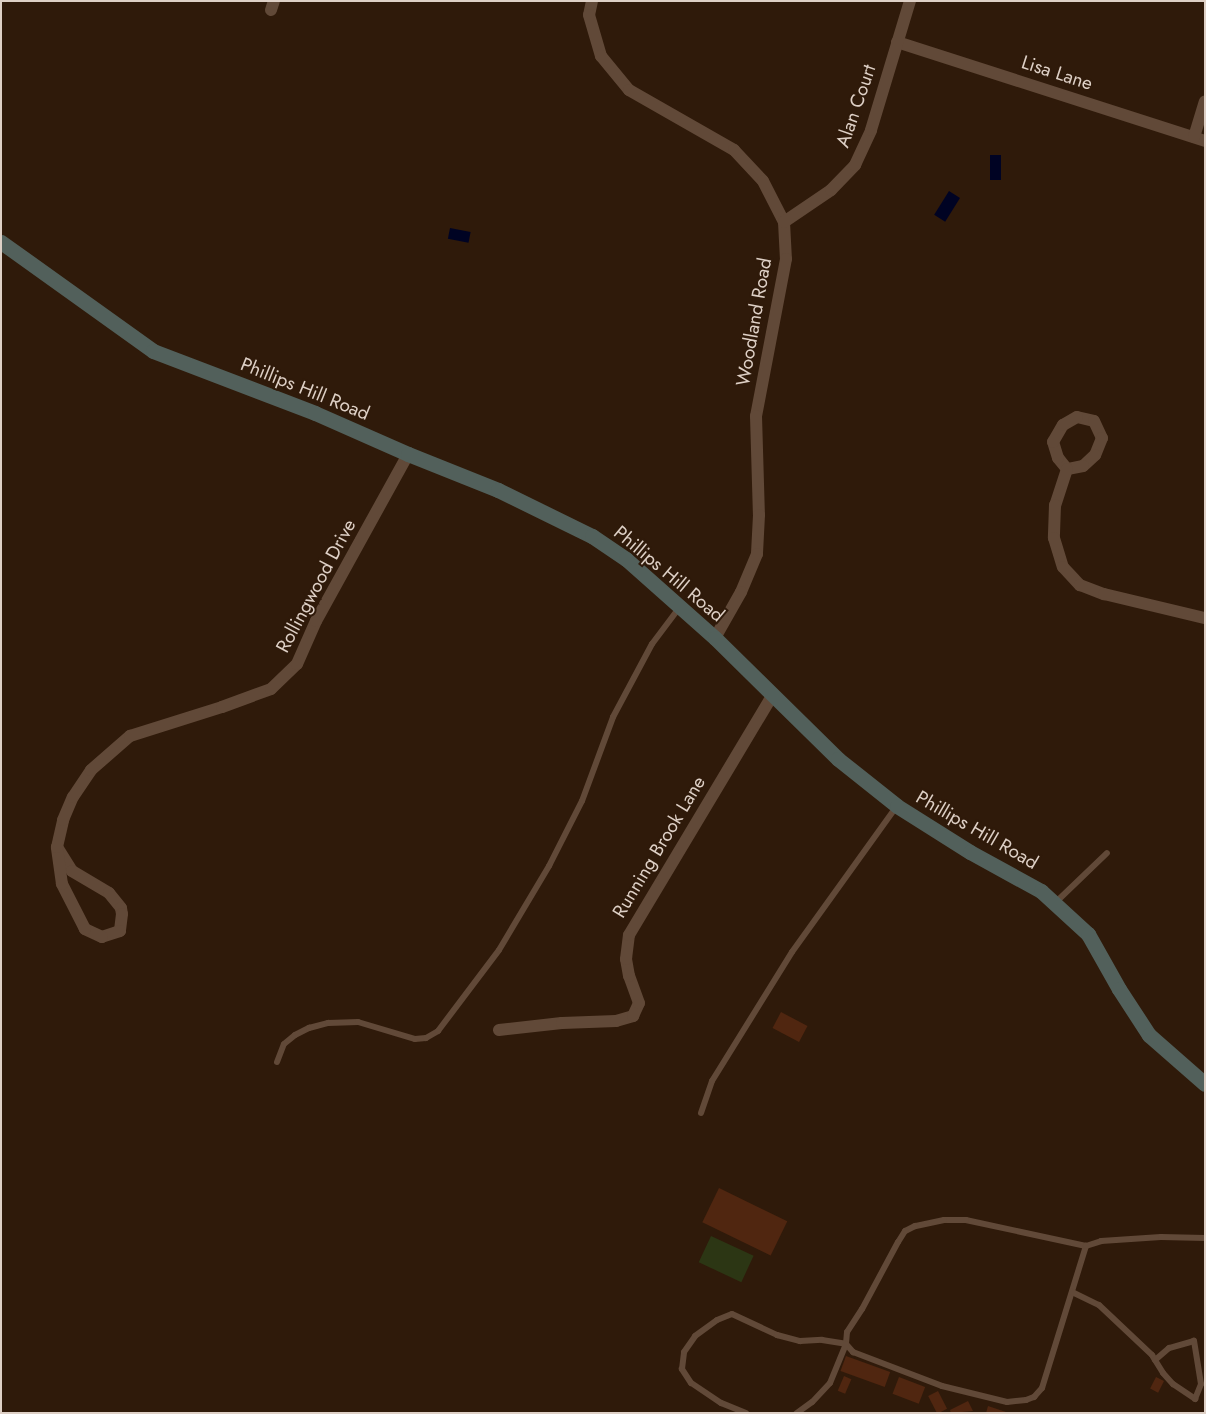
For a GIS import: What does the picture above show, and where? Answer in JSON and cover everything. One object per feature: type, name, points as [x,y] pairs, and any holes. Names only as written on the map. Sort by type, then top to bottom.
[{"type":"street","name":"Woodland Road","points":[[592,1],[589,16],[601,56],[628,90],[734,150],[763,181],[784,222],[786,259],[756,416],[759,516],[757,554],[741,592],[715,638]]},
{"type":"street","name":"Alan Court","points":[[784,222],[831,190],[855,165],[872,130],[910,1]]},
{"type":"street","name":"Lisa Lane","points":[[897,42],[1200,139]]},
{"type":"street","points":[[1200,139],[1205,102]]},
{"type":"street","name":"Phillips Hill Road","points":[[1,242],[153,351],[315,413],[408,454],[498,490],[592,536],[626,560],[680,607],[715,638],[838,759],[897,806],[970,852],[1041,891],[1055,903],[1088,934],[1119,988],[1149,1034],[1205,1084]]},
{"type":"street","name":"Rollingwood Drive","points":[[58,847],[72,871],[109,893],[121,908],[120,931],[102,937],[85,929],[62,884],[58,847],[63,820],[73,797],[91,770],[130,736],[222,708],[271,689],[297,664],[316,621],[408,454]]},
{"type":"street","points":[[1067,469],[1055,505],[1054,538],[1063,567],[1080,586],[1104,594],[1205,618]]},
{"type":"street","name":"Running Brook Lane","points":[[499,1030],[562,1023],[616,1020],[633,1016],[639,1003],[629,976],[626,959],[629,935],[773,694]]},
{"type":"lane","points":[[277,1062],[284,1044],[295,1035],[309,1028],[328,1023],[358,1022],[415,1039],[426,1038],[438,1031],[499,950],[549,866],[582,801],[617,710],[652,644],[680,607]]},
{"type":"lane","points":[[701,1113],[712,1081],[792,952],[897,806]]},
{"type":"lane","points":[[1055,903],[1107,853]]},
{"type":"lane","points":[[797,1413],[812,1402],[830,1383],[846,1344],[847,1332],[862,1309],[898,1242],[906,1231],[915,1226],[944,1220],[966,1220],[1086,1246],[1101,1241],[1161,1237],[1205,1238]]},
{"type":"lane","points":[[746,1413],[721,1402],[691,1383],[682,1370],[684,1352],[695,1336],[717,1320],[732,1314],[777,1335],[800,1341],[822,1340],[846,1344],[853,1352],[942,1386],[1006,1402],[1026,1400],[1034,1397],[1042,1388],[1086,1246]]},
{"type":"lane","points":[[1072,1292],[1099,1305],[1123,1326],[1155,1360],[1173,1384],[1195,1399],[1201,1384],[1194,1340],[1169,1348],[1155,1360]]},
{"type":"green space","points":[[711,1236],[754,1256],[741,1282],[699,1262]]},
{"type":"water","points":[[990,155],[1001,155],[1001,180],[990,180]]},
{"type":"water","points":[[949,191],[960,198],[945,222],[934,215]]},
{"type":"water","points":[[450,228],[471,232],[469,243],[448,239]]},
{"type":"building","points":[[781,1012],[807,1026],[799,1042],[773,1028]]},
{"type":"building","points":[[719,1188],[787,1221],[771,1255],[702,1222]]},
{"type":"building","points":[[846,1356],[890,1372],[885,1387],[841,1371]]},
{"type":"building","points":[[844,1376],[851,1379],[845,1394],[838,1391]]},
{"type":"building","points":[[899,1377],[925,1387],[919,1404],[893,1394]]},
{"type":"building","points":[[1156,1377],[1164,1381],[1158,1393],[1150,1389]]},
{"type":"building","points":[[938,1391],[947,1409],[937,1413],[928,1396]]},
{"type":"building","points":[[968,1401],[973,1411],[951,1413],[950,1410]]},
{"type":"building","points":[[988,1406],[1006,1412],[1006,1413],[986,1413]]}]
